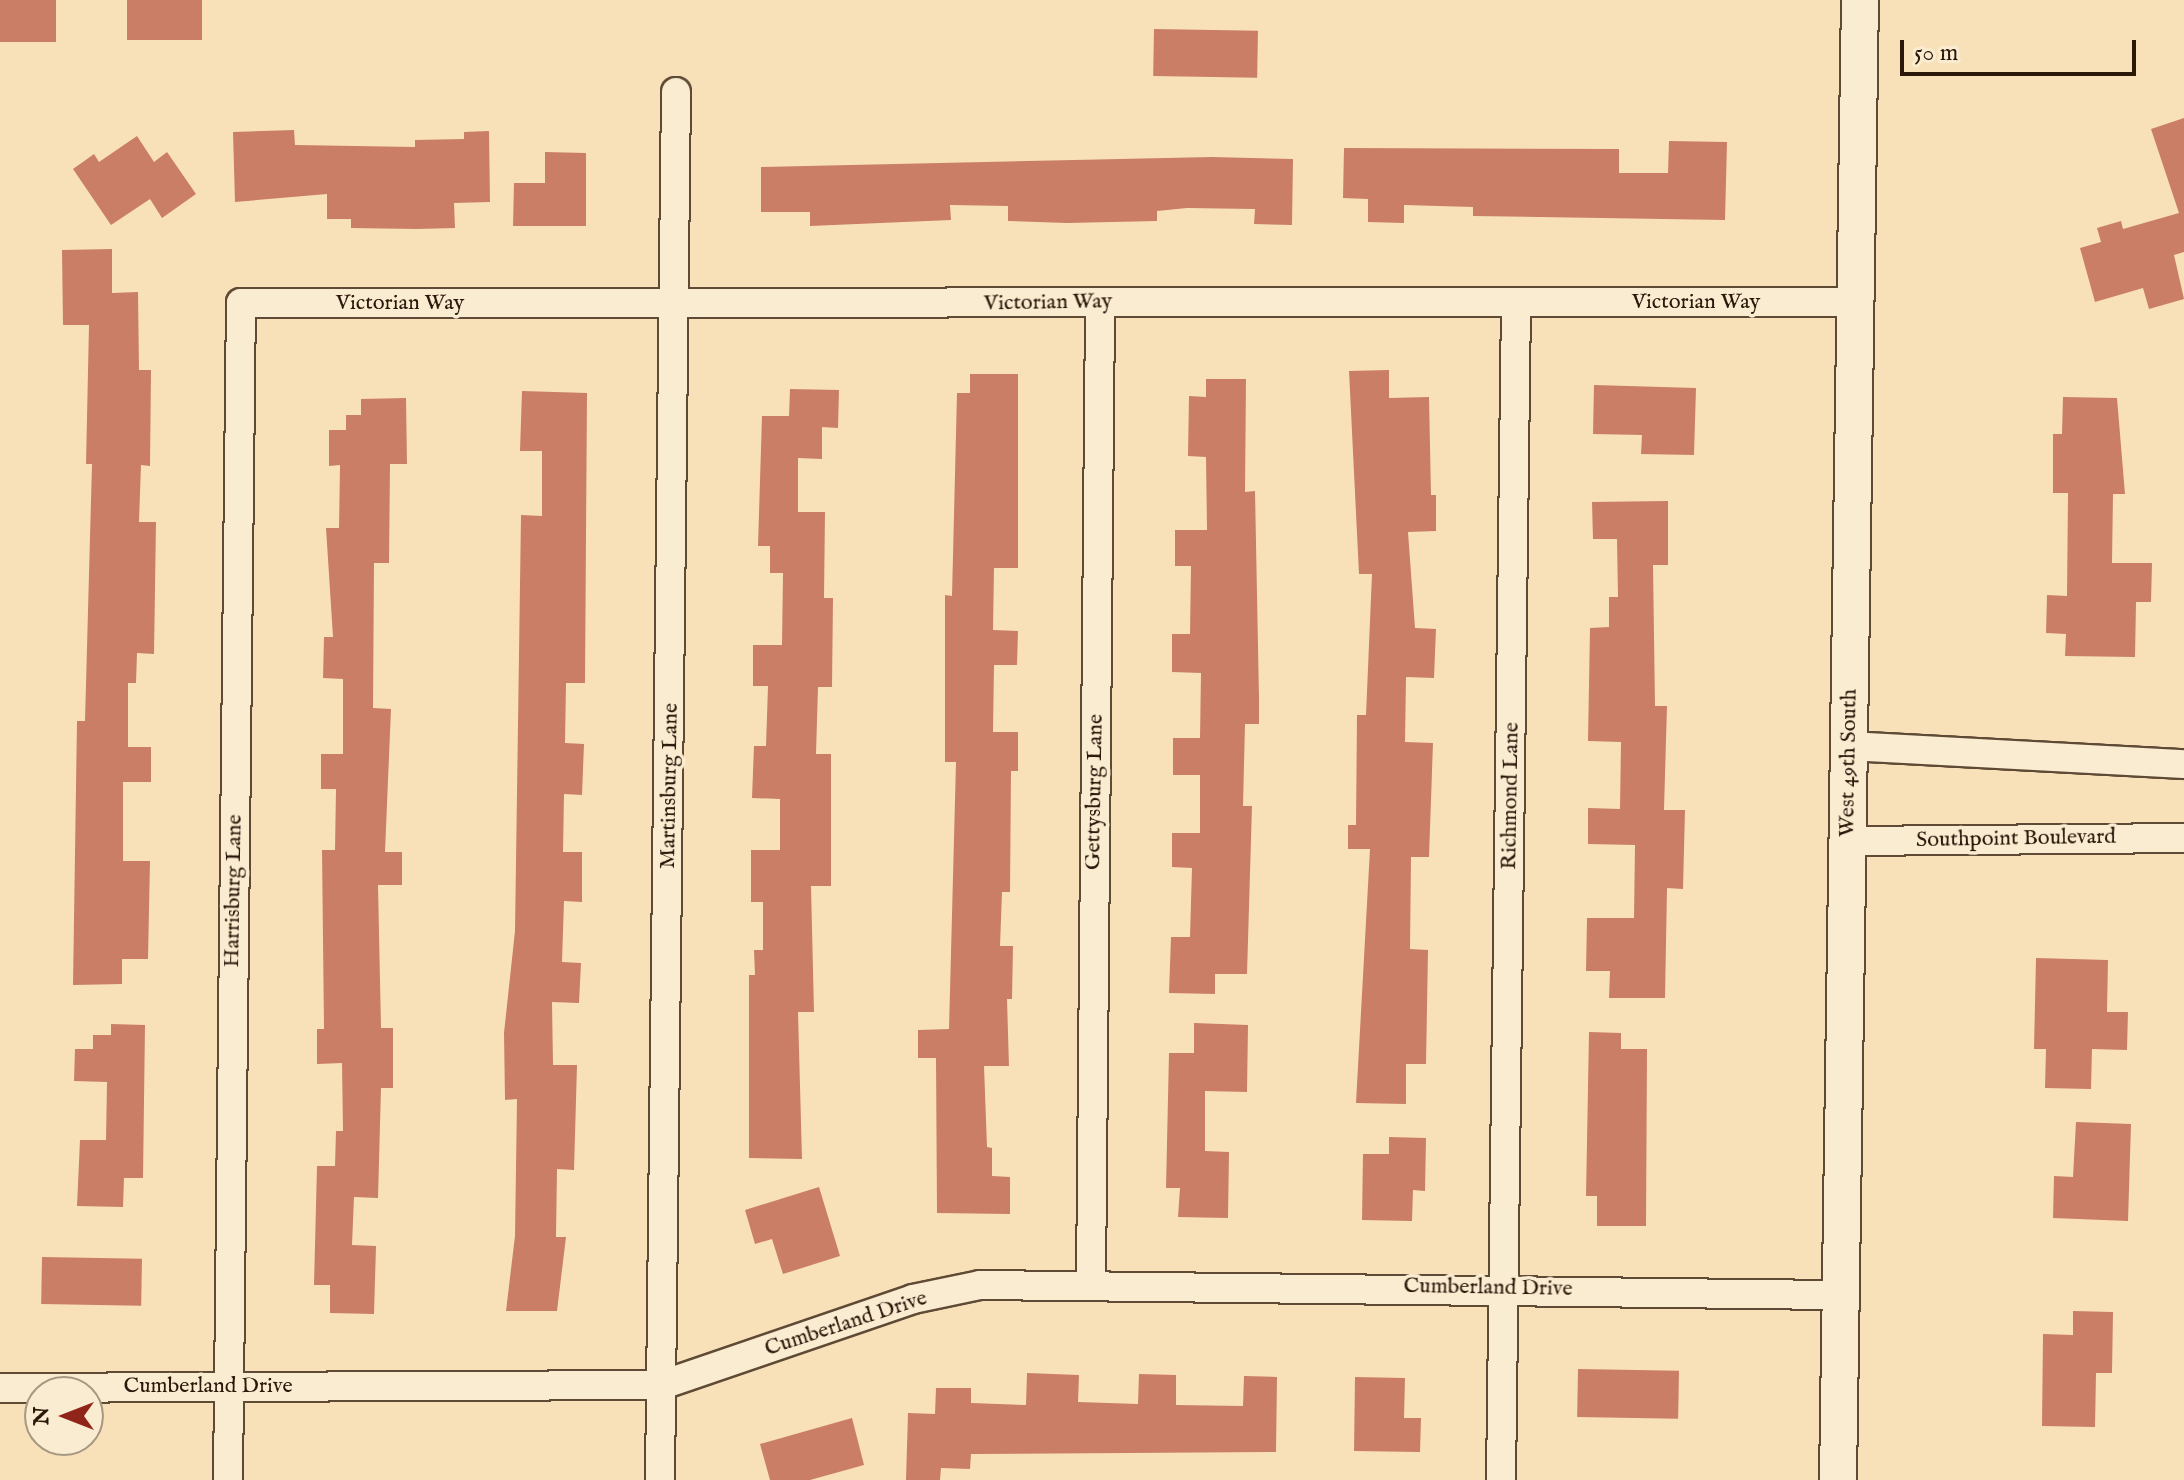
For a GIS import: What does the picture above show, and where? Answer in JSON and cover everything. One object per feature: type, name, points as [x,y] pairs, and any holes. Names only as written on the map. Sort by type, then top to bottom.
[{"type":"street","name":"West 49th South","points":[[1838,1480],[1860,0]]},
{"type":"street","name":"Martinsburg Lane","points":[[660,1480],[676,306],[676,92]]},
{"type":"street","name":"Victorian Way","points":[[241,303],[676,306],[1856,302]]},
{"type":"street","name":"Harrisburg Lane","points":[[228,1480],[241,303]]},
{"type":"street","name":"Gettysburg Lane","points":[[1091,1282],[1100,303]]},
{"type":"street","name":"Richmond Lane","points":[[1501,1480],[1516,304]]},
{"type":"street","points":[[1849,746],[2184,764]]},
{"type":"street","name":"Southpoint Boulevard","points":[[1848,841],[2184,838]]},
{"type":"street","name":"Cumberland Drive","points":[[0,1388],[662,1385],[913,1299],[980,1285],[1091,1282],[1840,1295]]},
{"type":"building","points":[[0,0],[56,0],[56,42],[0,42]]},
{"type":"building","points":[[127,0],[202,0],[202,40],[127,40]]},
{"type":"building","points":[[1154,29],[1258,31],[1257,78],[1153,76]]},
{"type":"building","points":[[2184,118],[2184,252],[2174,255],[2184,299],[2149,309],[2143,288],[2095,302],[2080,248],[2101,242],[2097,228],[2121,221],[2123,229],[2179,213],[2151,129]]},
{"type":"building","points":[[294,130],[295,145],[415,147],[415,140],[464,139],[464,132],[489,131],[490,202],[454,203],[455,228],[417,229],[351,228],[351,219],[327,219],[327,194],[235,202],[233,132]]},
{"type":"building","points":[[137,136],[154,162],[167,152],[196,194],[162,218],[150,199],[111,225],[73,169],[94,154],[99,162]]},
{"type":"building","points":[[1669,141],[1727,142],[1725,220],[1473,216],[1473,207],[1404,205],[1404,223],[1368,222],[1368,199],[1343,198],[1344,148],[1619,149],[1619,173],[1668,173]]},
{"type":"building","points":[[545,152],[586,153],[586,226],[513,226],[514,183],[545,183]]},
{"type":"building","points":[[1212,157],[1293,159],[1292,225],[1254,224],[1255,209],[1187,208],[1157,211],[1157,221],[1067,223],[1008,221],[1008,206],[950,205],[951,220],[810,226],[810,212],[761,212],[761,167]]},
{"type":"building","points":[[112,249],[112,293],[138,292],[139,370],[151,370],[150,466],[141,465],[139,522],[156,522],[154,654],[137,653],[136,683],[128,683],[128,747],[151,747],[151,782],[123,782],[123,861],[150,861],[148,959],[122,959],[122,984],[73,985],[77,721],[85,721],[92,464],[86,464],[89,325],[63,325],[62,250]]},
{"type":"building","points":[[1389,370],[1389,398],[1429,397],[1431,495],[1436,495],[1436,531],[1408,532],[1415,628],[1436,629],[1434,678],[1406,677],[1405,742],[1433,743],[1429,857],[1411,857],[1410,949],[1428,950],[1426,1064],[1406,1064],[1406,1104],[1356,1103],[1370,849],[1348,849],[1348,825],[1356,825],[1357,715],[1366,715],[1372,574],[1359,574],[1349,371]]},
{"type":"building","points":[[970,374],[1018,374],[1018,568],[994,568],[993,630],[1018,631],[1017,665],[994,665],[993,732],[1018,732],[1018,771],[1011,771],[1010,892],[1002,892],[1000,946],[1013,946],[1012,999],[1007,999],[1009,1066],[984,1066],[987,1147],[992,1148],[992,1176],[1010,1177],[1010,1214],[937,1213],[936,1058],[918,1058],[918,1030],[949,1029],[956,762],[945,762],[945,595],[952,596],[957,393],[970,393]]},
{"type":"building","points":[[1206,379],[1246,379],[1245,492],[1255,491],[1259,724],[1245,724],[1243,806],[1252,806],[1247,974],[1215,974],[1215,994],[1169,993],[1171,937],[1190,937],[1192,868],[1172,867],[1172,833],[1200,833],[1200,775],[1173,775],[1173,738],[1200,738],[1201,673],[1172,672],[1172,634],[1190,634],[1191,566],[1175,566],[1175,530],[1207,530],[1206,457],[1188,456],[1189,396],[1206,397]]},
{"type":"building","points":[[1594,385],[1696,388],[1694,455],[1641,454],[1642,435],[1593,434]]},
{"type":"building","points":[[790,389],[839,390],[838,428],[822,427],[822,459],[798,458],[798,512],[825,512],[824,598],[833,598],[832,687],[818,687],[816,754],[831,754],[831,886],[811,886],[814,1012],[798,1012],[802,1159],[749,1158],[749,975],[755,975],[754,950],[763,950],[763,902],[751,902],[751,850],[780,850],[780,799],[752,798],[754,746],[766,746],[768,686],[753,686],[753,645],[782,645],[783,573],[770,573],[770,546],[758,546],[762,416],[789,416]]},
{"type":"building","points":[[522,391],[587,393],[585,683],[566,683],[565,743],[584,744],[582,795],[564,794],[563,852],[582,852],[582,902],[564,901],[562,962],[581,963],[579,1003],[552,1002],[553,1065],[577,1065],[574,1170],[557,1169],[556,1237],[566,1237],[557,1311],[506,1311],[515,1236],[517,1099],[505,1100],[504,1033],[515,931],[521,515],[542,516],[542,451],[520,451]]},
{"type":"building","points":[[2063,397],[2117,398],[2125,494],[2113,494],[2112,563],[2152,563],[2151,602],[2136,602],[2135,657],[2065,656],[2066,634],[2046,633],[2047,595],[2067,596],[2068,493],[2053,493],[2053,434],[2062,434]]},
{"type":"building","points":[[406,398],[407,464],[390,464],[389,563],[374,563],[373,708],[391,709],[385,852],[402,852],[402,885],[378,885],[381,1028],[393,1028],[393,1088],[381,1088],[378,1198],[354,1197],[352,1245],[376,1246],[374,1314],[330,1313],[330,1285],[314,1285],[317,1166],[335,1166],[336,1131],[343,1131],[342,1063],[317,1064],[317,1029],[324,1029],[322,850],[335,850],[336,789],[321,789],[321,754],[343,754],[343,679],[323,678],[324,637],[333,637],[326,528],[339,528],[340,465],[329,466],[329,430],[346,430],[346,415],[361,415],[361,399]]},
{"type":"building","points":[[1668,501],[1668,565],[1653,565],[1655,706],[1667,706],[1664,810],[1685,810],[1683,889],[1667,888],[1665,998],[1609,998],[1610,971],[1586,971],[1587,918],[1634,918],[1635,845],[1588,844],[1588,808],[1620,809],[1621,742],[1588,741],[1590,628],[1609,627],[1609,597],[1618,597],[1617,539],[1593,539],[1592,502]]},
{"type":"building","points":[[2036,958],[2108,960],[2107,1012],[2128,1012],[2127,1050],[2092,1049],[2091,1089],[2045,1088],[2046,1049],[2034,1049]]},
{"type":"building","points":[[1194,1023],[1248,1025],[1247,1092],[1205,1091],[1205,1151],[1229,1152],[1228,1218],[1178,1217],[1180,1188],[1166,1188],[1169,1053],[1194,1053]]},
{"type":"building","points":[[111,1024],[145,1025],[143,1178],[124,1178],[123,1207],[77,1206],[80,1140],[106,1140],[107,1082],[74,1081],[75,1049],[93,1049],[93,1035],[111,1035]]},
{"type":"building","points":[[1589,1032],[1621,1033],[1621,1049],[1647,1049],[1646,1226],[1597,1226],[1597,1196],[1586,1196]]},
{"type":"building","points":[[2076,1122],[2131,1124],[2128,1221],[2053,1218],[2054,1176],[2073,1177]]},
{"type":"building","points":[[1389,1137],[1426,1138],[1425,1191],[1413,1190],[1412,1221],[1362,1220],[1363,1154],[1389,1154]]},
{"type":"building","points":[[819,1187],[840,1256],[783,1274],[772,1239],[755,1244],[745,1210]]},
{"type":"building","points":[[42,1257],[142,1259],[141,1306],[41,1304]]},
{"type":"building","points":[[2073,1311],[2113,1312],[2112,1373],[2096,1373],[2095,1427],[2042,1426],[2043,1334],[2073,1335]]},
{"type":"building","points":[[1578,1369],[1679,1371],[1678,1419],[1577,1417]]},
{"type":"building","points":[[1027,1373],[1079,1375],[1078,1402],[1138,1404],[1139,1374],[1176,1375],[1176,1405],[1243,1406],[1244,1376],[1277,1377],[1276,1452],[971,1454],[970,1469],[941,1468],[940,1480],[906,1480],[908,1413],[935,1414],[936,1388],[971,1388],[971,1403],[1026,1405]]},
{"type":"building","points":[[1355,1377],[1405,1378],[1404,1418],[1421,1418],[1420,1452],[1354,1451]]},
{"type":"building","points":[[852,1418],[864,1465],[810,1480],[770,1480],[760,1444]]}]
